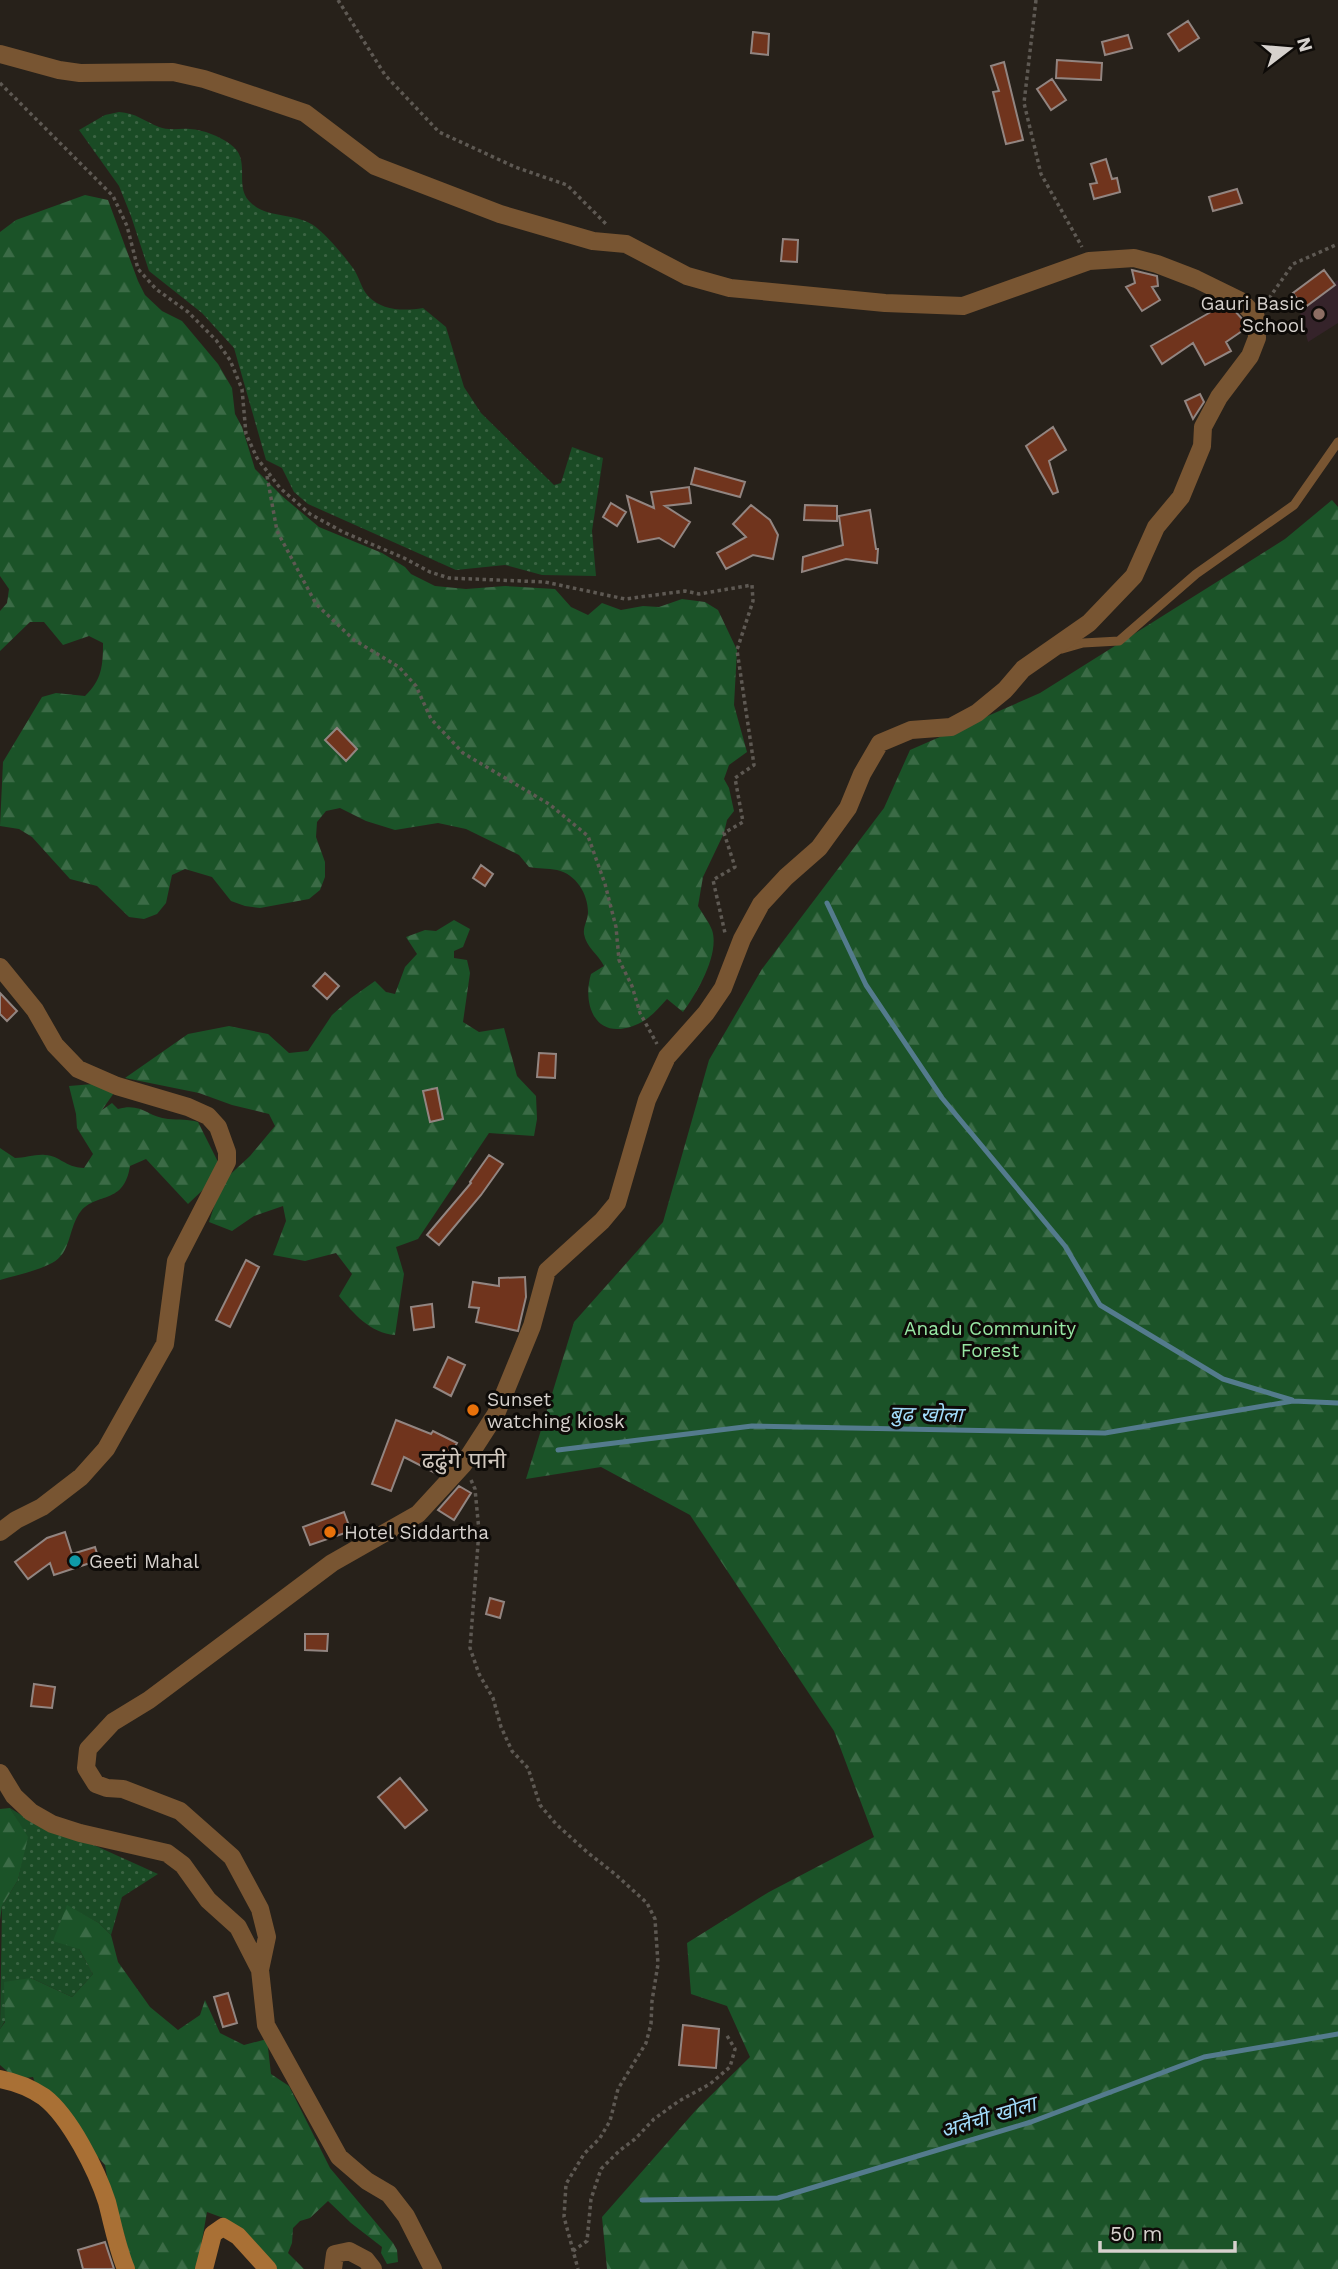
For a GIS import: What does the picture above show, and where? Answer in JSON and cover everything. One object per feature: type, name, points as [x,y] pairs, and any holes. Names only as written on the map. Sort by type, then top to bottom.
[{"type":"main road","points":[[0,2079],[22,2085],[44,2098],[56,2108],[84,2149],[103,2190],[126,2269]]},
{"type":"main road","points":[[204,2269],[213,2234],[223,2227],[238,2236],[268,2269]]},
{"type":"street","points":[[0,54],[59,70],[173,72],[204,79],[304,113],[375,166],[500,214],[593,241],[626,244],[687,276],[730,288],[963,306],[1089,261],[1134,258],[1196,279],[1241,301],[1256,317],[1257,338],[1250,356],[1219,397],[1203,427],[1202,446],[1181,497],[1156,527],[1134,576],[1089,622],[1040,656],[977,713],[951,727],[911,730],[880,743],[862,774],[848,808],[819,848],[761,904],[742,939],[723,988],[706,1013],[667,1057],[647,1100],[617,1203],[602,1221],[547,1271],[532,1325],[496,1414],[463,1465],[418,1514],[332,1563],[149,1700],[113,1722],[88,1749],[86,1768],[96,1784],[123,1789],[180,1811],[232,1857],[260,1909],[267,1937],[260,1970],[266,2025],[339,2157],[367,2181],[389,2194],[406,2216],[432,2269]]},
{"type":"street","points":[[0,967],[35,1010],[55,1045],[78,1069],[117,1086],[188,1107],[208,1116],[218,1127],[227,1152],[227,1162],[176,1261],[165,1343],[106,1449],[81,1477],[42,1507],[16,1520],[0,1532]]},
{"type":"street","points":[[0,1773],[14,1796],[31,1812],[52,1824],[167,1853],[183,1865],[208,1900],[238,1927],[260,1970]]},
{"type":"street","points":[[332,2269],[335,2254],[349,2251],[366,2260],[373,2269]]},
{"type":"lane","points":[[1040,656],[1083,643],[1119,641],[1196,574],[1294,505],[1338,442]]},
{"type":"path","points":[[338,0],[385,75],[439,132],[515,167],[567,185],[626,244]]},
{"type":"path","points":[[1036,0],[1024,103],[1041,174],[1089,261]]},
{"type":"path","points":[[0,83],[113,196],[122,211],[134,259],[144,277],[202,324],[216,340],[238,377],[244,401],[246,434],[257,458],[294,502],[328,525],[430,572],[449,578],[545,582],[625,599],[685,592],[699,594],[752,584],[753,601],[737,650],[754,765],[735,778],[743,822],[724,833],[735,867],[713,880],[725,934]]},
{"type":"path","points":[[1256,317],[1293,264],[1338,244]]},
{"type":"path","points":[[267,473],[278,531],[316,604],[354,640],[399,667],[416,686],[431,719],[463,753],[549,804],[587,836],[616,927],[619,960],[650,1034],[667,1057]]},
{"type":"path","points":[[463,1465],[475,1489],[480,1531],[470,1648],[479,1674],[493,1698],[501,1727],[512,1751],[528,1768],[540,1805],[556,1824],[647,1903],[655,1920],[658,1965],[646,2043],[618,2089],[610,2121],[600,2138],[584,2154],[566,2184],[564,2217],[578,2269]]},
{"type":"path","points":[[573,2251],[587,2241],[591,2199],[601,2169],[654,2119],[710,2084],[730,2067],[735,2049],[726,2034]]},
{"type":"shaded area","name":"Gauri Basic School","points":[[1338,280],[1338,323],[1308,342],[1298,304]]},
{"type":"green space","points":[[119,112],[163,128],[201,131],[226,141],[237,150],[242,164],[245,194],[256,207],[313,225],[334,245],[355,271],[366,293],[380,305],[408,310],[423,308],[446,327],[464,387],[481,413],[554,485],[561,483],[572,447],[603,458],[592,531],[596,576],[542,575],[505,565],[456,570],[308,504],[294,492],[282,468],[266,460],[234,348],[202,313],[149,271],[119,186],[79,130],[105,115]]},
{"type":"green space","points":[[85,195],[108,200],[145,295],[162,311],[182,321],[218,364],[232,388],[235,414],[242,427],[255,469],[319,527],[382,553],[405,567],[411,574],[435,586],[466,589],[505,586],[555,589],[571,607],[588,615],[602,603],[621,610],[643,606],[659,607],[682,599],[705,602],[718,610],[737,650],[734,705],[747,752],[729,765],[724,779],[734,811],[727,820],[724,833],[703,877],[698,906],[712,930],[713,950],[695,995],[683,1012],[667,999],[648,1018],[633,1026],[620,1029],[601,1024],[594,1016],[588,997],[591,974],[604,966],[585,939],[588,915],[580,886],[564,872],[529,867],[519,855],[466,829],[438,823],[395,830],[366,821],[340,808],[326,811],[317,822],[316,837],[325,862],[325,877],[320,890],[309,899],[260,908],[245,906],[231,901],[212,877],[185,869],[172,875],[166,903],[157,914],[144,919],[129,917],[97,886],[70,879],[32,837],[19,829],[0,826],[3,762],[42,697],[56,693],[85,696],[95,684],[102,665],[103,643],[89,636],[63,645],[44,622],[30,622],[0,651],[0,611],[7,603],[9,589],[0,576],[0,232],[16,220]]},
{"type":"green space","name":"Anadu Community Forest","points":[[1332,500],[1338,507],[1338,2269],[607,2269],[602,2217],[696,2110],[750,2057],[727,2006],[691,1994],[687,1943],[769,1892],[874,1837],[834,1731],[690,1515],[601,1467],[526,1479],[574,1322],[663,1222],[709,1060],[762,969],[884,808],[910,750],[1040,693],[1285,539]]},
{"type":"green space","points":[[454,920],[470,929],[463,947],[454,951],[454,958],[467,960],[470,973],[463,1022],[479,1032],[504,1028],[517,1076],[536,1096],[537,1119],[534,1136],[489,1133],[418,1239],[396,1247],[404,1274],[395,1335],[370,1327],[339,1296],[352,1274],[336,1253],[305,1261],[273,1255],[286,1221],[283,1206],[254,1216],[232,1231],[209,1222],[222,1182],[250,1156],[275,1126],[269,1114],[199,1093],[125,1078],[188,1034],[229,1026],[268,1034],[289,1053],[308,1051],[332,1015],[375,981],[386,992],[395,994],[405,967],[417,954],[406,937],[425,930],[436,931]]},
{"type":"green space","points":[[93,1084],[116,1090],[102,1110],[112,1103],[118,1109],[133,1107],[161,1118],[198,1122],[220,1166],[207,1186],[188,1204],[146,1159],[130,1166],[122,1187],[87,1205],[81,1211],[67,1246],[58,1259],[40,1268],[0,1280],[0,1148],[15,1158],[45,1155],[84,1168],[93,1154],[77,1128],[69,1086]]},
{"type":"green space","points":[[10,1808],[39,1826],[96,1846],[158,1874],[122,1897],[111,1935],[99,1923],[67,1906],[79,1949],[93,1974],[72,1997],[31,1978],[0,2029],[2,1906],[18,1880],[27,1837]]},
{"type":"green space","points":[[10,1808],[28,1837],[18,1880],[2,1906],[0,1920],[0,1809]]},
{"type":"green space","points":[[67,1905],[99,1923],[111,1935],[118,1962],[150,2007],[178,2030],[200,2015],[205,2000],[220,2033],[244,2045],[267,2039],[271,2074],[289,2086],[330,2168],[393,2243],[398,2262],[387,2264],[381,2253],[382,2247],[328,2201],[310,2218],[300,2221],[293,2228],[288,2253],[304,2269],[277,2269],[226,2219],[207,2212],[197,2269],[133,2269],[110,2193],[105,2165],[38,2091],[33,2077],[16,2079],[0,2065],[0,2029],[5,2022],[4,1982],[31,1978],[72,1997],[93,1974],[79,1949],[53,1941]]},
{"type":"building","points":[[1188,21],[1199,38],[1179,51],[1168,34]]},
{"type":"building","points":[[753,32],[769,34],[768,55],[751,53]]},
{"type":"building","points":[[1128,35],[1132,48],[1105,55],[1102,42]]},
{"type":"building","points":[[1057,60],[1102,63],[1101,80],[1056,78]]},
{"type":"building","points":[[1004,62],[1023,140],[1006,144],[993,92],[999,91],[991,66]]},
{"type":"building","points":[[1052,79],[1066,100],[1051,110],[1037,89]]},
{"type":"building","points":[[1106,159],[1112,179],[1117,178],[1120,192],[1094,199],[1090,184],[1097,183],[1091,164]]},
{"type":"building","points":[[1237,189],[1242,203],[1213,211],[1209,197]]},
{"type":"building","points":[[783,239],[798,240],[797,262],[781,261]]},
{"type":"building","points":[[1132,270],[1157,276],[1158,286],[1152,287],[1160,300],[1142,311],[1126,287],[1135,283]]},
{"type":"building","points":[[1324,270],[1335,285],[1304,308],[1293,293]]},
{"type":"building","points":[[1217,302],[1234,310],[1245,322],[1245,329],[1226,342],[1231,351],[1205,365],[1193,343],[1162,364],[1151,346],[1216,309],[1213,304]]},
{"type":"building","points":[[1200,394],[1204,402],[1193,419],[1185,401]]},
{"type":"building","points":[[1053,427],[1066,450],[1049,461],[1058,492],[1053,494],[1026,446]]},
{"type":"building","points":[[695,468],[745,482],[740,497],[691,484]]},
{"type":"building","points":[[689,487],[691,503],[665,506],[690,522],[674,547],[659,538],[638,542],[627,496],[654,508],[651,492]]},
{"type":"building","points":[[611,503],[626,512],[617,526],[603,517]]},
{"type":"building","points":[[751,505],[770,520],[778,535],[773,559],[753,555],[726,569],[717,553],[746,537],[733,524]]},
{"type":"building","points":[[805,505],[837,506],[837,521],[804,520]]},
{"type":"building","points":[[870,510],[878,549],[877,563],[846,559],[802,572],[803,557],[843,545],[839,516]]},
{"type":"building","points":[[337,728],[357,749],[346,761],[325,740]]},
{"type":"building","points":[[481,865],[493,874],[485,886],[473,878]]},
{"type":"building","points":[[325,973],[339,986],[327,999],[313,986]]},
{"type":"building","points":[[0,993],[17,1011],[7,1021],[0,1014]]},
{"type":"building","points":[[539,1053],[556,1054],[555,1078],[537,1077]]},
{"type":"building","points":[[437,1088],[443,1119],[430,1122],[423,1091]]},
{"type":"building","points":[[489,1155],[503,1164],[439,1245],[427,1235],[471,1183]]},
{"type":"building","points":[[246,1260],[259,1267],[230,1327],[216,1320]]},
{"type":"building","points":[[525,1277],[526,1297],[518,1331],[476,1322],[479,1308],[469,1307],[473,1282],[499,1286],[499,1278]]},
{"type":"building","points":[[432,1304],[434,1327],[414,1330],[411,1307]]},
{"type":"building","points":[[448,1357],[465,1365],[451,1396],[434,1387]]},
{"type":"building","points":[[396,1420],[431,1434],[433,1431],[457,1443],[439,1475],[404,1457],[391,1491],[372,1484]]},
{"type":"building","points":[[459,1486],[471,1493],[454,1520],[438,1510]]},
{"type":"building","points":[[344,1512],[351,1531],[310,1545],[303,1527]]},
{"type":"building","points":[[65,1532],[72,1554],[95,1547],[99,1560],[54,1575],[50,1563],[28,1579],[15,1562],[47,1538]]},
{"type":"building","points":[[490,1598],[504,1602],[500,1618],[486,1614]]},
{"type":"building","points":[[305,1634],[328,1634],[327,1651],[305,1650]]},
{"type":"building","points":[[34,1684],[55,1687],[52,1708],[31,1706]]},
{"type":"building","points":[[400,1778],[427,1810],[405,1828],[378,1797]]},
{"type":"building","points":[[228,1993],[237,2023],[223,2027],[214,1997]]},
{"type":"building","points":[[683,2025],[719,2029],[716,2068],[679,2065]]},
{"type":"building","points":[[105,2242],[114,2269],[83,2269],[78,2250]]},
{"type":"waterway","name":"बुढ खोला","points":[[827,903],[866,985],[942,1098],[1065,1246],[1100,1305],[1223,1379],[1292,1400]]},
{"type":"waterway","name":"बुढ खोला","points":[[558,1450],[752,1426],[1105,1433],[1293,1401],[1338,1403]]},
{"type":"waterway","name":"अलैची खोला","points":[[642,2200],[778,2198],[1031,2122],[1204,2057],[1338,2034]]},
{"type":"place","name":"Gauri Basic School","points":[[1319,314]]},
{"type":"place","name":"Sunset watching kiosk","points":[[473,1410]]},
{"type":"place","name":"Hotel Siddartha","points":[[330,1532]]},
{"type":"place","name":"Geeti Mahal","points":[[75,1561]]},
{"type":"district","name":"ढढुंगे पानी","points":[[464,1460]]}]
